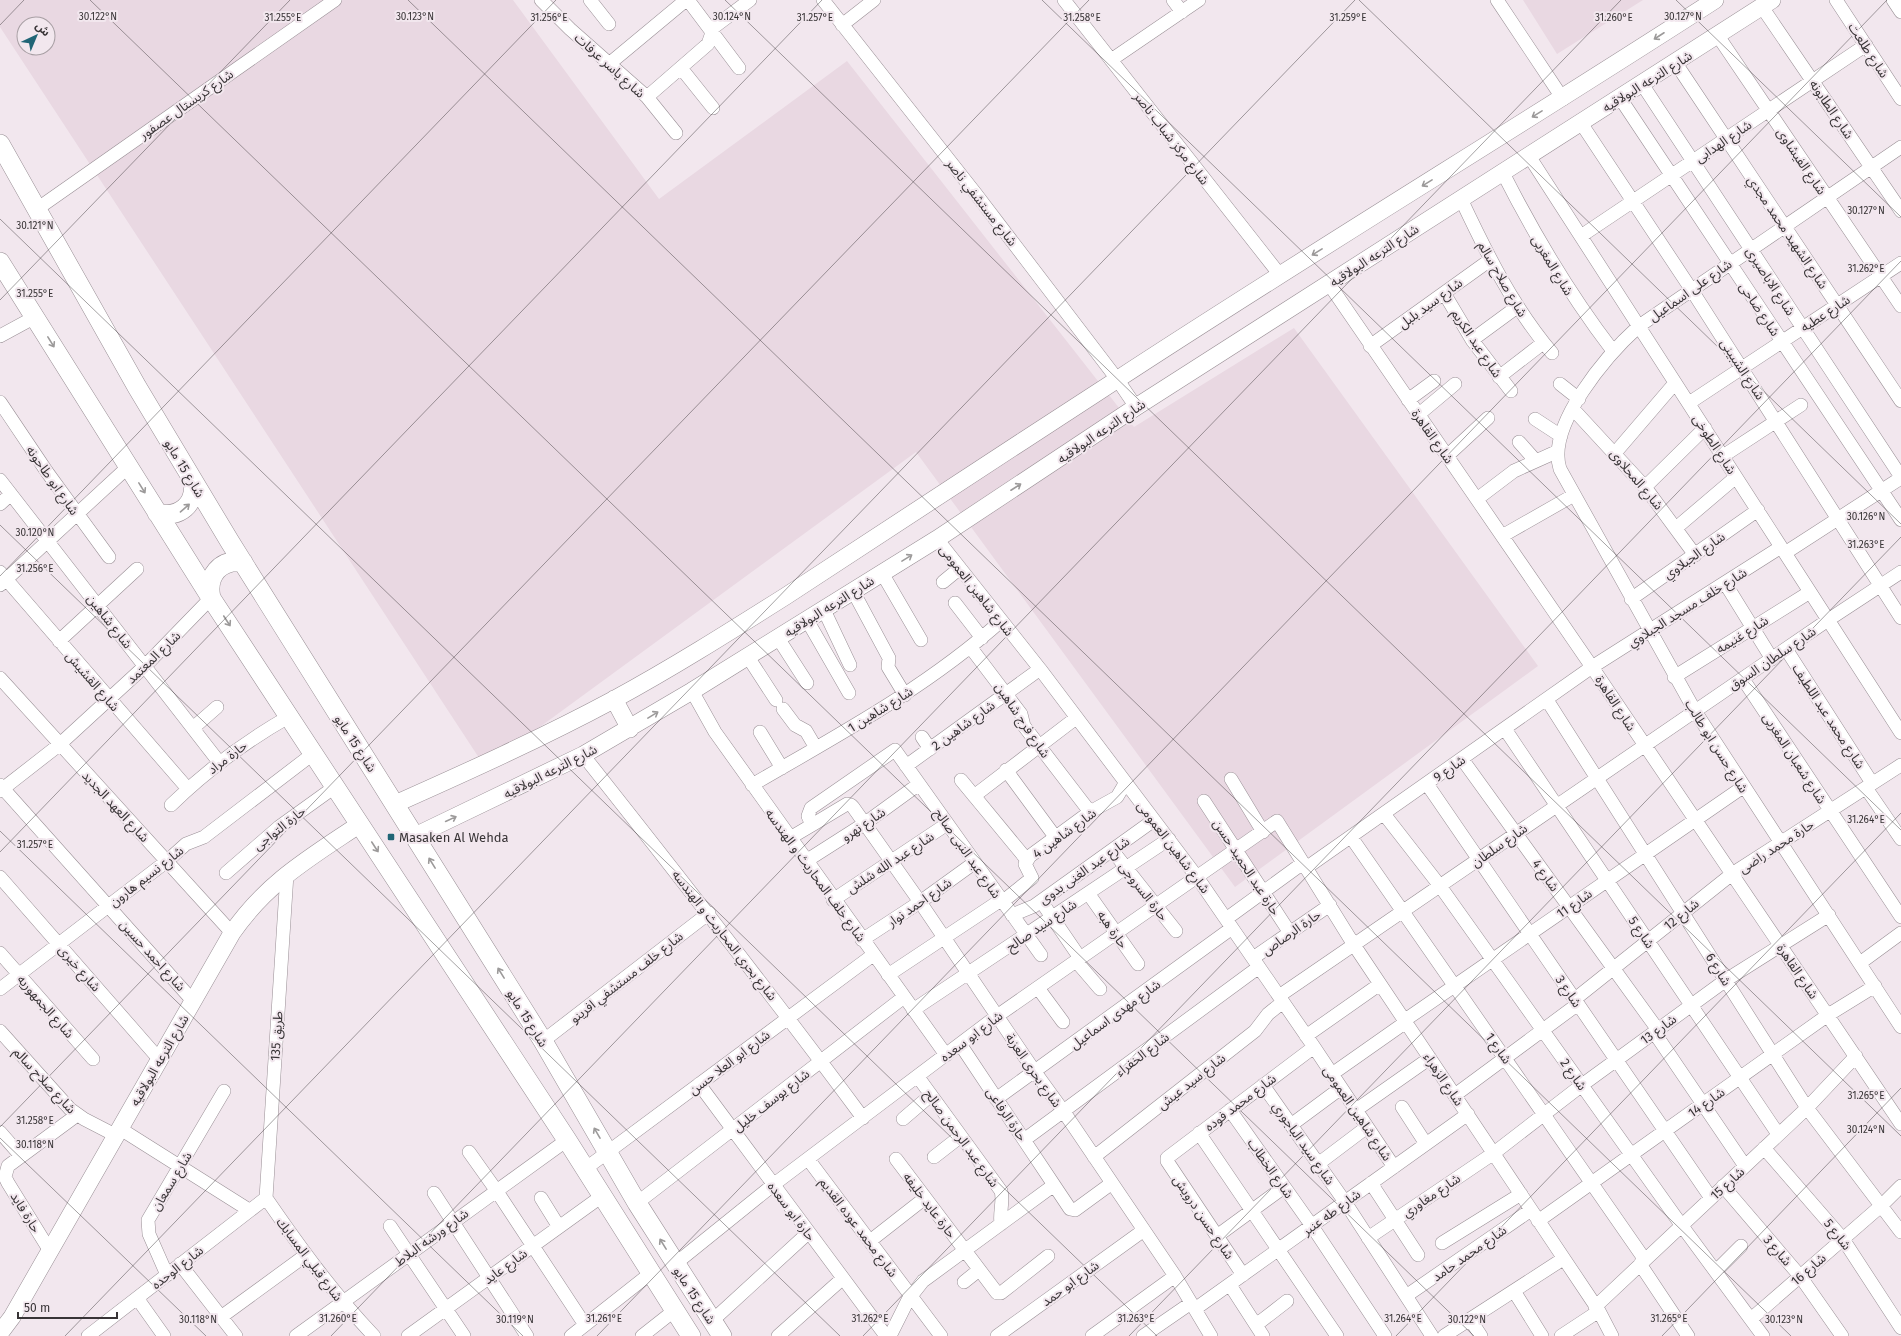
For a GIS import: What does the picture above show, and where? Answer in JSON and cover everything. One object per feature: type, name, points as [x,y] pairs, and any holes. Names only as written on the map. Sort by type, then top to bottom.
[{"type":"main road","name":"شارع 15 مايو","points":[[0,144],[137,387],[193,481],[543,1041],[637,1203],[717,1328]]},
{"type":"main road","name":"شارع 15 مايو","points":[[0,262],[211,598],[336,786],[567,1140],[691,1336]]},
{"type":"main road","points":[[157,513],[170,515],[177,514],[188,506],[194,494],[193,481]]},
{"type":"main road","points":[[211,598],[211,579],[218,568],[230,562],[243,562]]},
{"type":"street","name":"شارع كريستال عصفور","points":[[37,209],[335,0]]},
{"type":"street","name":"شارع ياسر عرفات","points":[[541,0],[570,29],[647,97],[676,133]]},
{"type":"street","points":[[610,64],[687,0],[739,68]]},
{"type":"street","points":[[647,97],[708,44],[712,39],[712,32],[716,26],[750,0]]},
{"type":"street","name":"شارع مستشفي ناصر","points":[[823,0],[976,194],[1117,379],[1136,407]]},
{"type":"street","points":[[842,25],[874,0]]},
{"type":"street","name":"شارع مركز شباب ناصر","points":[[1064,0],[1280,275]]},
{"type":"street","points":[[1173,0],[1182,12]]},
{"type":"street","points":[[1111,60],[1199,0]]},
{"type":"street","points":[[1497,0],[1563,98]]},
{"type":"street","points":[[395,804],[476,768],[614,699],[675,665],[779,600],[1117,379],[1563,98],[1715,0]]},
{"type":"street","name":"شارع طلعت","points":[[1836,0],[1901,99]]},
{"type":"street","points":[[1893,0],[1901,12]]},
{"type":"street","points":[[597,2],[609,24]]},
{"type":"street","name":"شارع الترعه البولاقيه","points":[[416,836],[583,755],[630,729],[748,657],[937,539],[1136,407],[1718,36],[1767,3]]},
{"type":"street","name":"شارع الطابونه","points":[[1767,3],[1813,81],[1901,211]]},
{"type":"street","name":"شارع الفيشاوى","points":[[1718,36],[1901,306]]},
{"type":"street","name":"شارع الهدابى","points":[[1581,236],[1866,45]]},
{"type":"street","name":"شارع الشهيد محمد مجدي","points":[[1675,62],[1901,401]]},
{"type":"street","points":[[681,68],[713,108]]},
{"type":"street","name":"شارع الاباصيرى","points":[[1642,84],[1901,478]]},
{"type":"street","name":"شارع ضاحى","points":[[1620,98],[1901,520]]},
{"type":"street","name":"شارع الشبينى","points":[[1581,123],[1776,420],[1837,520],[1901,618]]},
{"type":"street","name":"شارع على اسماعيل","points":[[1556,452],[1561,436],[1576,404],[1598,369],[1613,351],[1639,326],[1691,289],[1901,147]]},
{"type":"street","name":"شارع الطوخى","points":[[1529,156],[1901,733]]},
{"type":"street","name":"شارع المغربى","points":[[1503,173],[1551,263],[1579,306],[1613,351]]},
{"type":"street","name":"شارع صلاح سالم","points":[[1461,199],[1490,260],[1517,307],[1552,353]]},
{"type":"street","name":"شارع سيد بلبل","points":[[1370,346],[1490,260]]},
{"type":"street","name":"شارع عطيه","points":[[1689,403],[1901,263]]},
{"type":"street","name":"شارع القاهرة","points":[[1329,284],[1370,346],[1477,499],[1901,1124]]},
{"type":"street","name":"شارع عبد الكريم","points":[[1444,293],[1472,340],[1510,392]]},
{"type":"street","points":[[1472,340],[1517,307]]},
{"type":"street","points":[[0,336],[35,317]]},
{"type":"street","points":[[1499,377],[1543,342]]},
{"type":"street","points":[[1408,400],[1434,381]]},
{"type":"street","points":[[1615,453],[1675,383]]},
{"type":"street","points":[[1418,414],[1455,384]]},
{"type":"street","name":"شارع المحلاوى","points":[[1560,384],[1615,453],[1645,487],[1695,555]]},
{"type":"street","points":[[1723,456],[1801,405]]},
{"type":"street","name":"شارع ابو طاحونه","points":[[1,406],[109,557]]},
{"type":"street","points":[[1447,456],[1488,418]]},
{"type":"street","points":[[1535,419],[1561,436]]},
{"type":"street","points":[[1645,487],[1705,428]]},
{"type":"street","points":[[1519,442],[1535,460]]},
{"type":"street","points":[[1477,499],[1494,484],[1514,471],[1535,460],[1556,452]]},
{"type":"street","name":"شارع حسن ابو طالب","points":[[1556,452],[1560,469],[1674,677],[1743,787],[1901,1026]]},
{"type":"street","points":[[2,579],[48,542],[128,467]]},
{"type":"street","points":[[1676,528],[1736,477]]},
{"type":"street","name":"شارع خلف مسجد الجبلاوي","points":[[1592,668],[1724,583],[1837,520],[1901,478]]},
{"type":"street","name":"شارع شاهين","points":[[0,480],[219,762]]},
{"type":"street","points":[[0,504],[11,494]]},
{"type":"street","points":[[1502,536],[1574,495]]},
{"type":"street","name":"شارع الجبلاوي","points":[[1631,599],[1758,510]]},
{"type":"street","name":"شارع شاهين العمومى","points":[[937,539],[1040,669],[1197,877],[1314,1047],[1394,1167]]},
{"type":"street","points":[[943,582],[960,568]]},
{"type":"street","points":[[59,641],[137,569]]},
{"type":"street","name":"شارع سلطان السوق","points":[[1644,746],[1901,572]]},
{"type":"street","points":[[882,573],[921,640]]},
{"type":"street","name":"شارع القشيش","points":[[2,579],[59,641],[188,789]]},
{"type":"street","points":[[1724,583],[1772,659]]},
{"type":"street","points":[[853,591],[889,658],[888,667],[905,695]]},
{"type":"street","name":"شارع غنيمه","points":[[1674,677],[1810,592]]},
{"type":"street","name":"شارع المعتمد","points":[[1,788],[59,745],[145,666],[211,598]]},
{"type":"street","points":[[955,603],[982,638]]},
{"type":"street","points":[[824,610],[850,665]]},
{"type":"street","points":[[807,620],[849,693]]},
{"type":"street","name":"شارع شاهين 1","points":[[752,785],[905,695],[971,648],[1001,621]]},
{"type":"street","points":[[778,638],[807,683]]},
{"type":"street","name":"شارع فرج شاهين","points":[[971,648],[1022,714],[1024,726],[1090,812]]},
{"type":"street","name":"شارع محمد عبد اللطيف","points":[[1786,649],[1901,839]]},
{"type":"street","points":[[748,657],[795,726],[806,731],[816,748]]},
{"type":"street","name":"شارع 9","points":[[1263,892],[1351,837],[1592,668]]},
{"type":"street","name":"شارع شاهين 2","points":[[906,766],[1040,669]]},
{"type":"street","name":"شارع العهد الجديد","points":[[0,678],[59,745],[232,932]]},
{"type":"street","name":"شارع شعبان المغربى","points":[[1742,679],[1901,917]]},
{"type":"street","name":"شارع خلف المحاريث و الهندسه","points":[[692,691],[715,732],[833,900],[946,1055]]},
{"type":"street","points":[[614,699],[630,729]]},
{"type":"street","name":"شارع 6","points":[[1547,700],[1684,912],[1807,1108],[1901,1232]]},
{"type":"street","points":[[193,728],[217,707]]},
{"type":"street","name":"حارة مراد","points":[[171,805],[219,762],[290,716]]},
{"type":"street","points":[[974,796],[1006,770],[1076,718]]},
{"type":"street","name":"شارع 5","points":[[1505,729],[1778,1134]]},
{"type":"street","points":[[760,732],[782,768]]},
{"type":"street","points":[[922,737],[930,749]]},
{"type":"street","name":"شارع سلطان","points":[[1354,945],[1644,746]]},
{"type":"street","name":"شارع عبد النبى صالح","points":[[812,825],[808,816],[810,809],[895,750],[974,863],[1041,955]]},
{"type":"street","name":"شارع نسيم هارون","points":[[0,989],[167,861],[186,844],[204,837],[314,753]]},
{"type":"street","name":"شارع بحري المحاريث و الهندسه","points":[[583,755],[709,913],[789,1017],[863,1118]]},
{"type":"street","name":"شارع 4","points":[[1462,759],[1614,968],[1745,1166]]},
{"type":"street","name":"حارة محمد راضى","points":[[1732,874],[1901,765]]},
{"type":"street","points":[[1006,770],[1056,838]]},
{"type":"street","points":[[1231,779],[1263,832]]},
{"type":"street","points":[[961,780],[1027,860]]},
{"type":"street","name":"شارع نهرو","points":[[806,861],[864,824],[919,784]]},
{"type":"street","name":"شارع شاهين 4","points":[[1002,901],[1032,878],[1032,874],[1026,868],[1027,860],[1090,812],[1117,797],[1122,788],[1127,784]]},
{"type":"street","name":"شارع 3","points":[[1427,784],[1711,1198]]},
{"type":"street","name":"حارة التواجى","points":[[226,873],[279,827],[336,786]]},
{"type":"street","name":"شارع 11","points":[[1332,1074],[1569,906],[1694,819],[1743,787]]},
{"type":"street","name":"شارع احمد حسين","points":[[1,788],[193,1001]]},
{"type":"street","name":"حارة عبد الحميد حسن","points":[[1204,801],[1290,933]]},
{"type":"street","name":"شارع بحرى العزبة","points":[[812,825],[849,804],[920,902],[1034,1072],[1064,1112],[1144,1230],[1175,1276],[1208,1335]]},
{"type":"street","name":"شارع 2","points":[[1384,814],[1440,886],[1631,1155],[1762,1336]]},
{"type":"street","name":"شارع عبد الغنى بدوى","points":[[1012,915],[1027,910],[1041,901],[1154,820]]},
{"type":"street","name":"شارع ابو سعده","points":[[675,1264],[773,1185],[918,1077],[996,1016],[1277,821]]},
{"type":"street","name":"شارع الزهراء","points":[[1277,821],[1354,945],[1535,1215],[1597,1309],[1612,1336]]},
{"type":"street","name":"شارع الترعه البولاقيه","points":[[0,1333],[12,1317],[232,932],[257,901],[287,874],[360,824]]},
{"type":"street","name":"شارع عبد الله شلش","points":[[833,900],[947,824]]},
{"type":"street","points":[[790,838],[812,825]]},
{"type":"street","name":"شارع 1","points":[[1351,837],[1456,985],[1592,1183],[1643,1262],[1688,1336]]},
{"type":"street","name":"شارع سيد صالح","points":[[913,1010],[1026,936],[1169,839]]},
{"type":"street","name":"حارة السروجى","points":[[1112,850],[1176,931]]},
{"type":"street","name":"شارع احمد نوار","points":[[862,940],[920,902],[974,863]]},
{"type":"street","name":"طريق 135","points":[[266,1198],[287,874]]},
{"type":"street","name":"شارع 12","points":[[1455,1095],[1543,1030],[1577,1002],[1614,968],[1732,874]]},
{"type":"street","name":"شارع خيرى","points":[[0,877],[159,1059]]},
{"type":"street","name":"شارع مهدى اسماعيل","points":[[996,1099],[1034,1072],[1229,923],[1263,892]]},
{"type":"street","name":"حارة هبه","points":[[1088,893],[1138,964]]},
{"type":"street","points":[[888,975],[1002,901]]},
{"type":"street","points":[[1041,901],[1078,959],[1100,989]]},
{"type":"street","name":"حارة الرصاص","points":[[1256,963],[1290,933],[1330,905]]},
{"type":"street","name":"شارع خلف مستشفي افرينو","points":[[543,1041],[709,913]]},
{"type":"street","name":"شارع 13","points":[[1494,1153],[1616,1059],[1726,980],[1829,915]]},
{"type":"street","points":[[1860,963],[1901,933]]},
{"type":"street","name":"شارع سيد عيش","points":[[1094,1157],[1255,1031],[1281,999],[1354,945]]},
{"type":"street","name":"شارع الجمهوريه","points":[[0,954],[93,1059]]},
{"type":"street","name":"شارع ابو العلا حسن","points":[[585,1169],[873,955]]},
{"type":"street","name":"شارع الخفراء","points":[[1024,1140],[1064,1112],[1256,963]]},
{"type":"street","points":[[1306,1036],[1380,984]]},
{"type":"street","name":"شارع 14","points":[[1535,1215],[1592,1183],[1773,1054],[1875,986]]},
{"type":"street","points":[[1038,988],[1063,1022]]},
{"type":"street","name":"شارع يوسف خليل","points":[[637,1203],[904,997]]},
{"type":"street","name":"شارع صلاح سالم","points":[[0,1031],[64,1103],[77,1115],[117,1132],[179,1166],[249,1210]]},
{"type":"street","name":"حارة الرفاعى","points":[[960,1044],[1054,1185]]},
{"type":"street","name":"شارع محمد فوده","points":[[1167,1158],[1314,1047]]},
{"type":"street","name":"شارع 15","points":[[1560,1336],[1597,1309],[1643,1262],[1807,1108],[1856,1056]]},
{"type":"street","points":[[1356,1110],[1430,1058]]},
{"type":"street","name":"شارع عبد الرحمن صالح","points":[[918,1077],[1001,1190],[1001,1224]]},
{"type":"street","name":"حارة ابو سعده","points":[[699,1084],[842,1279],[886,1336]]},
{"type":"street","name":"شارع سيد الباجوري","points":[[1263,1085],[1345,1202],[1432,1336]]},
{"type":"street","points":[[1291,1125],[1341,1088]]},
{"type":"street","name":"شارع سمعان","points":[[167,1275],[149,1234],[147,1225],[150,1216],[224,1090]]},
{"type":"street","points":[[903,1119],[931,1095]]},
{"type":"street","points":[[1402,1107],[1426,1144]]},
{"type":"street","name":"شارع الخطاب","points":[[1230,1110],[1312,1226],[1385,1336]]},
{"type":"street","name":"شارع طه عنبر","points":[[1143,1336],[1230,1285],[1468,1114]]},
{"type":"street","points":[[0,1132],[21,1156],[77,1115]]},
{"type":"street","points":[[1318,1164],[1367,1127]]},
{"type":"street","points":[[1199,1133],[1337,1336]]},
{"type":"street","points":[[934,1157],[961,1136]]},
{"type":"street","name":"شارع ورشه البلاط","points":[[296,1336],[567,1140]]},
{"type":"street","name":"شارع 5","points":[[1764,1148],[1843,1239],[1901,1328]]},
{"type":"street","points":[[469,1152],[496,1190],[585,1325]]},
{"type":"street","name":"شارع مغاوري","points":[[1368,1238],[1494,1153]]},
{"type":"street","name":"حارة فايد","points":[[21,1156],[8,1166],[5,1177],[50,1251]]},
{"type":"street","name":"شارع حسن درويش","points":[[1167,1158],[1167,1161],[1243,1275]]},
{"type":"street","name":"شارع محمد عوده القديم","points":[[808,1159],[911,1294],[941,1336]]},
{"type":"street","name":"حارة عايد خليفه","points":[[896,1159],[996,1292],[1000,1293],[1048,1256]]},
{"type":"street","points":[[890,1336],[911,1294],[923,1281],[1054,1185],[1070,1209],[1075,1210],[1112,1183]]},
{"type":"street","points":[[1371,1183],[1418,1255]]},
{"type":"street","name":"شارع 3","points":[[1724,1186],[1800,1276],[1842,1336]]},
{"type":"street","name":"شارع 16","points":[[1751,1320],[1882,1206],[1901,1186]]},
{"type":"street","points":[[1217,1236],[1284,1187]]},
{"type":"street","points":[[434,1192],[527,1336]]},
{"type":"street","points":[[1442,1243],[1521,1194]]},
{"type":"street","name":"شارع عايد","points":[[408,1336],[602,1196]]},
{"type":"street","name":"شارع الوحده","points":[[89,1336],[266,1198]]},
{"type":"street","name":"شارع قبلي المسابك","points":[[266,1198],[306,1255],[342,1302],[374,1336]]},
{"type":"street","points":[[541,1198],[559,1228]]},
{"type":"street","points":[[870,1241],[925,1198]]},
{"type":"street","name":"شارع محمد حامد","points":[[1406,1296],[1535,1215]]},
{"type":"street","points":[[390,1226],[464,1336]]},
{"type":"street","name":"شارع ابو حمد","points":[[997,1336],[1144,1230]]},
{"type":"street","points":[[717,1328],[808,1232]]},
{"type":"street","points":[[1716,1271],[1741,1246]]},
{"type":"street","points":[[221,1317],[306,1255]]},
{"type":"street","points":[[1444,1336],[1563,1259]]},
{"type":"street","points":[[180,1264],[236,1336]]},
{"type":"street","points":[[964,1282],[979,1270]]},
{"type":"street","points":[[571,1336],[651,1273]]},
{"type":"street","points":[[1092,1336],[1175,1276]]},
{"type":"street","points":[[778,1336],[842,1279]]},
{"type":"street","points":[[1230,1285],[1263,1336]]},
{"type":"street","points":[[1514,1291],[1542,1336]]},
{"type":"street","points":[[137,1298],[164,1336]]},
{"type":"street","points":[[1256,1325],[1287,1301]]},
{"type":"street","points":[[642,1336],[675,1310]]},
{"type":"street","points":[[1470,1319],[1481,1336]]},
{"type":"shaded area","points":[[0,0],[513,0],[659,199],[847,61],[1134,427],[1294,328],[1538,666],[1235,887],[916,452],[485,767],[19,56],[56,56],[56,16],[16,16],[16,51],[0,27]]},
{"type":"shaded area","points":[[1523,0],[1643,0],[1557,54]]},
{"type":"place","name":"Masaken Al Wehda","points":[[391,837]]}]
